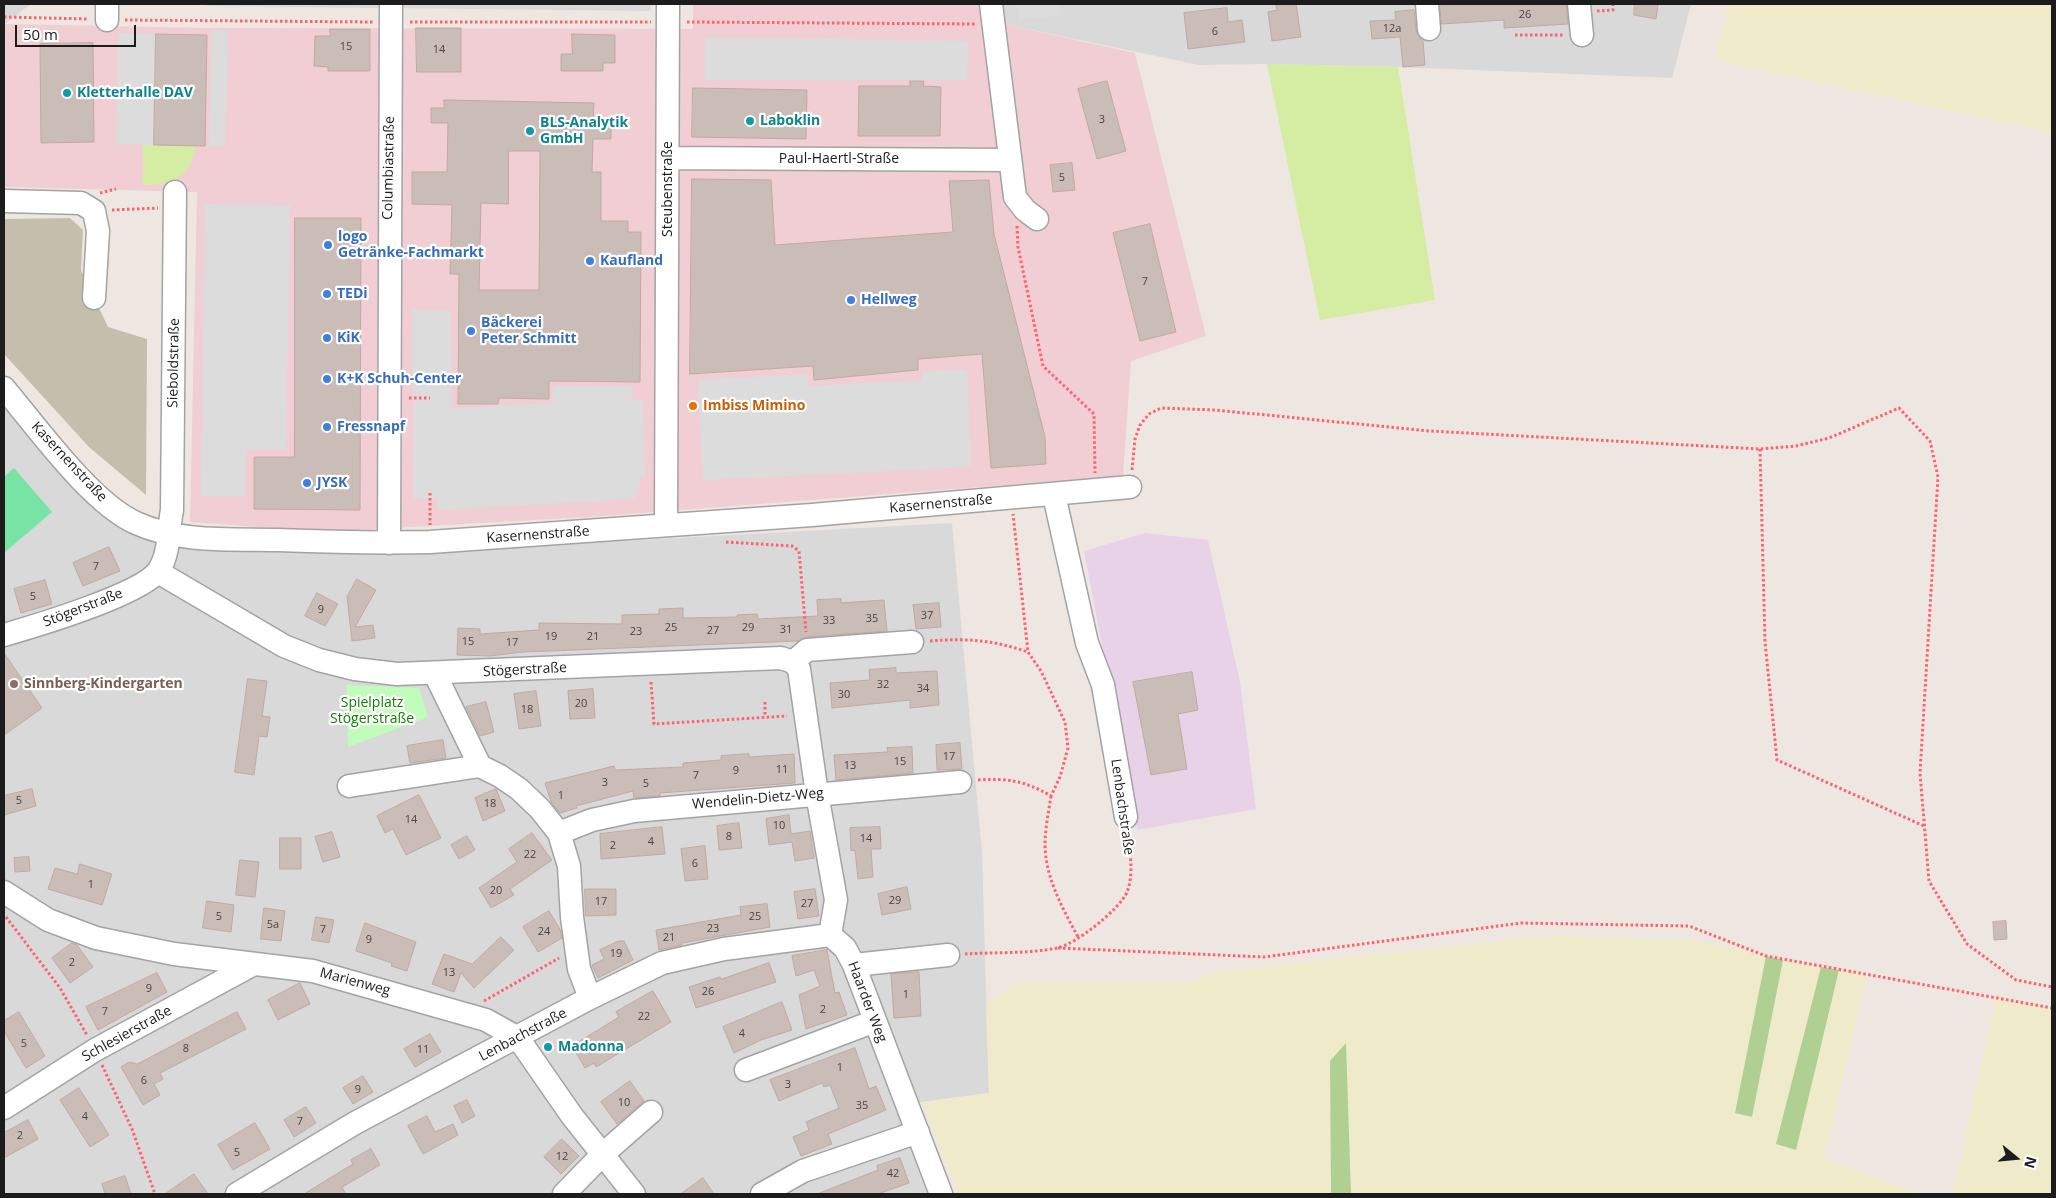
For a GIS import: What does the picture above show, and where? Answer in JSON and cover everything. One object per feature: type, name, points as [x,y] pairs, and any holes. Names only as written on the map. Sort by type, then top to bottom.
[{"type":"street","points":[[1427,4],[1429,29]]},
{"type":"street","points":[[1579,4],[1582,35]]},
{"type":"street","name":"Columbiastraße","points":[[389,543],[391,13]]},
{"type":"street","name":"Steubenstraße","points":[[666,524],[668,13]]},
{"type":"street","points":[[993,14],[1009,160],[1015,196],[1025,210],[1037,219]]},
{"type":"street","name":"Paul-Haertl-Straße","points":[[668,158],[1009,160]]},
{"type":"street","name":"Sieboldstraße","points":[[167,534],[172,501],[175,200]]},
{"type":"street","points":[[4,201],[27,210],[81,203],[94,211],[98,231],[94,298]]},
{"type":"street","name":"Kasernenstraße","points":[[4,388],[68,464],[103,501],[135,523],[167,534],[204,538],[389,543],[430,542],[1011,499],[1130,488]]},
{"type":"street","name":"Lenbachstraße","points":[[1054,495],[1085,634],[1102,685],[1126,816]]},
{"type":"street","points":[[158,572],[167,555],[167,534]]},
{"type":"street","name":"Stögerstraße","points":[[4,635],[66,616],[126,592],[150,579],[158,572],[284,646],[319,660],[355,669],[388,673],[436,674],[781,658],[912,642]]},
{"type":"street","points":[[800,656],[799,669],[816,794],[836,900],[830,935]]},
{"type":"street","points":[[436,674],[480,766]]},
{"type":"street","points":[[349,786],[480,766],[500,776],[518,789],[540,809],[559,833],[569,866],[575,949],[579,969],[590,998]]},
{"type":"street","name":"Wendelin-Dietz-Weg","points":[[559,833],[592,820],[634,811],[960,782]]},
{"type":"street","name":"Marienweg","points":[[4,892],[48,920],[96,938],[174,954],[313,971],[486,1020],[518,1038],[572,1116],[634,1194]]},
{"type":"street","name":"Lenbachstraße","points":[[237,1194],[356,1123],[590,998],[662,963],[724,950],[830,935]]},
{"type":"street","name":"Haarder Weg","points":[[830,935],[845,948],[854,965],[941,1194]]},
{"type":"street","points":[[854,965],[948,955]]},
{"type":"street","name":"Schlesierstraße","points":[[4,1108],[95,1050],[252,965]]},
{"type":"street","points":[[746,1070],[875,1021]]},
{"type":"street","points":[[564,1194],[603,1154],[651,1112]]},
{"type":"street","points":[[762,1194],[803,1171],[918,1132]]},
{"type":"path","points":[[4,17],[107,12],[993,14]]},
{"type":"path","points":[[1515,35],[1582,35]]},
{"type":"path","points":[[1015,196],[1018,247],[1043,366],[1094,414],[1095,491]]},
{"type":"path","points":[[94,211],[175,200]]},
{"type":"path","points":[[417,398],[430,398]]},
{"type":"path","points":[[1130,488],[1135,439],[1140,425],[1149,414],[1161,408],[1215,410],[1430,431],[1760,449],[1796,446],[1829,438],[1900,408],[1930,441],[1938,477],[1920,773],[1929,881],[1967,944],[2016,980],[2052,987]]},
{"type":"path","points":[[1760,449],[1765,642],[1777,760],[1924,827]]},
{"type":"path","points":[[430,493],[430,542]]},
{"type":"path","points":[[1011,499],[1028,652],[1041,671],[1065,722],[1068,748],[1060,777],[1051,796],[1045,831],[1046,859],[1062,906],[1078,937]]},
{"type":"path","points":[[718,541],[792,546],[800,551],[800,656]]},
{"type":"path","points":[[912,642],[953,639],[996,642],[1028,652]]},
{"type":"path","points":[[649,664],[654,724],[805,714]]},
{"type":"path","points":[[765,702],[765,717]]},
{"type":"path","points":[[960,782],[992,779],[1028,783],[1051,796]]},
{"type":"path","name":"Lenbachstraße","points":[[948,955],[1058,948],[1078,937],[1114,908],[1127,892],[1130,858],[1126,816]]},
{"type":"path","points":[[4,914],[42,962],[74,1014]]},
{"type":"path","points":[[1058,948],[1264,957],[1521,923],[1689,926],[1766,956],[2052,1008]]},
{"type":"path","points":[[463,1013],[575,949]]},
{"type":"path","points":[[95,1050],[132,1129],[155,1194]]},
{"type":"shaded area","points":[[4,4],[31,4],[5,24],[4,123]]},
{"type":"shaded area","points":[[198,4],[651,4],[650,11],[209,6]]},
{"type":"shaded area","points":[[693,4],[998,4],[1008,25],[1135,53],[1206,336],[1131,361],[1123,476],[604,516],[324,532],[190,522],[197,192],[4,187],[5,24],[210,28],[693,29]]},
{"type":"shaded area","points":[[998,4],[1691,4],[1672,78],[1398,67],[1267,64],[1199,65],[1008,25]]},
{"type":"shaded area","points":[[1017,4],[1060,4],[1061,15],[1019,20]]},
{"type":"shaded area","points":[[1729,4],[2052,4],[2052,133],[1715,60]]},
{"type":"shaded area","points":[[212,30],[228,31],[225,147],[209,146]]},
{"type":"shaded area","points":[[118,33],[156,34],[154,145],[116,144]]},
{"type":"shaded area","points":[[705,37],[968,41],[967,80],[705,80]]},
{"type":"shaded area","points":[[205,204],[290,205],[286,450],[246,450],[245,496],[201,496]]},
{"type":"shaded area","points":[[70,218],[83,230],[81,270],[108,327],[147,339],[146,495],[89,447],[4,354],[4,219]]},
{"type":"shaded area","points":[[412,309],[450,311],[452,408],[552,403],[553,386],[632,386],[632,400],[643,400],[645,477],[640,477],[640,487],[636,488],[636,499],[438,510],[437,499],[414,499]]},
{"type":"shaded area","points":[[967,369],[971,467],[703,480],[698,380],[808,374],[809,386],[922,380],[922,372]]},
{"type":"shaded area","points":[[4,401],[149,537],[438,551],[952,523],[982,852],[989,1093],[899,1105],[932,1194],[4,1194]]},
{"type":"shaded area","points":[[1145,533],[1208,540],[1240,682],[1256,809],[1137,830],[1084,551]]},
{"type":"shaded area","points":[[1554,935],[1699,941],[1766,956],[1735,1113],[1752,1117],[1783,960],[1821,967],[1777,1144],[1795,1150],[1839,970],[1867,975],[1824,1159],[1922,1194],[1351,1194],[1346,1043],[1330,1061],[1331,1194],[958,1194],[923,1102],[989,1093],[986,1004],[1017,983],[1195,983],[1208,973]]},
{"type":"shaded area","points":[[1996,997],[2052,1008],[2052,1194],[1953,1194]]},
{"type":"green space","points":[[1267,64],[1398,67],[1435,300],[1320,320]]},
{"type":"green space","points":[[143,145],[195,146],[190,165],[178,178],[162,184],[143,185]]},
{"type":"green space","points":[[14,468],[52,512],[4,553],[4,477]]},
{"type":"green space","name":"Spielplatz Stögerstraße","points":[[347,685],[419,688],[428,717],[348,747]]},
{"type":"green space","points":[[1766,956],[1783,960],[1752,1117],[1735,1113]]},
{"type":"green space","points":[[1821,967],[1839,970],[1796,1150],[1776,1144]]},
{"type":"green space","points":[[1346,1043],[1351,1194],[1331,1194],[1330,1061]]},
{"type":"building","points":[[1276,4],[1296,4],[1301,37],[1272,41],[1268,12],[1277,10]]},
{"type":"building","points":[[1440,4],[1566,4],[1568,24],[1504,28],[1504,20],[1442,24]]},
{"type":"building","points":[[1635,4],[1658,4],[1656,19],[1634,15]]},
{"type":"building","points":[[1227,8],[1228,22],[1242,20],[1245,42],[1188,49],[1184,13]]},
{"type":"building","points":[[1414,10],[1416,31],[1423,41],[1425,65],[1403,67],[1400,37],[1372,39],[1370,21],[1396,20],[1395,12]]},
{"type":"building","points":[[416,28],[461,28],[461,72],[417,72]]},
{"type":"building","points":[[330,29],[370,29],[370,71],[328,71],[328,67],[314,66],[315,36],[330,36]]},
{"type":"building","points":[[156,34],[207,35],[205,146],[154,145]]},
{"type":"building","points":[[572,34],[615,35],[615,63],[603,63],[603,71],[561,71],[561,54],[572,54]]},
{"type":"building","name":"Kletterhalle DAV","points":[[93,43],[94,142],[41,143],[40,44]]},
{"type":"building","points":[[910,81],[924,81],[923,86],[941,87],[940,136],[858,136],[859,86],[910,86]]},
{"type":"building","points":[[1107,81],[1126,151],[1097,159],[1078,89]]},
{"type":"building","name":"Laboklin","points":[[693,88],[807,90],[806,139],[692,137]]},
{"type":"building","name":"Kaufland","points":[[444,100],[594,103],[593,121],[611,121],[611,139],[593,139],[592,172],[601,172],[601,221],[628,221],[628,232],[641,232],[640,382],[549,381],[549,399],[499,398],[498,404],[458,404],[459,274],[450,274],[452,205],[412,204],[412,172],[447,172],[448,123],[431,123],[431,108],[444,108]],"holes":[[[509,151],[540,151],[539,290],[479,290],[481,203],[508,204]]]},
{"type":"building","points":[[1072,163],[1075,190],[1053,192],[1050,165]]},
{"type":"building","name":"Hellweg","points":[[692,179],[771,180],[775,245],[953,232],[949,181],[989,180],[994,234],[1045,437],[1046,464],[991,468],[982,354],[918,359],[918,370],[814,380],[813,366],[690,374]]},
{"type":"building","points":[[295,218],[361,218],[360,510],[254,509],[254,457],[294,457]]},
{"type":"building","points":[[1150,224],[1176,332],[1140,341],[1113,233]]},
{"type":"building","points":[[109,547],[120,571],[83,586],[73,563]]},
{"type":"building","points":[[357,579],[376,590],[355,627],[373,625],[375,638],[352,641],[347,597]]},
{"type":"building","points":[[45,580],[52,604],[21,613],[14,589]]},
{"type":"building","points":[[317,593],[338,604],[325,626],[305,616]]},
{"type":"building","points":[[841,599],[841,603],[884,600],[887,631],[806,637],[797,641],[523,652],[490,656],[457,655],[458,628],[480,629],[480,634],[539,630],[539,623],[622,624],[622,615],[659,614],[659,609],[683,608],[683,618],[737,617],[737,615],[757,614],[758,619],[818,616],[817,600]]},
{"type":"building","points":[[939,603],[941,627],[916,629],[913,605]]},
{"type":"building","name":"Sinnberg-Kindergarten","points":[[4,653],[42,708],[4,735]]},
{"type":"building","points":[[896,668],[896,673],[937,671],[939,705],[910,708],[910,700],[832,708],[830,683],[870,680],[869,670]]},
{"type":"building","points":[[1192,672],[1198,710],[1178,714],[1187,769],[1151,775],[1133,682]]},
{"type":"building","points":[[248,679],[267,681],[262,716],[270,717],[267,737],[259,736],[254,775],[235,772]]},
{"type":"building","points":[[593,689],[595,718],[570,719],[568,691]]},
{"type":"building","points":[[536,691],[541,726],[519,729],[514,694]]},
{"type":"building","points":[[486,702],[494,732],[480,736],[466,707]]},
{"type":"building","points":[[443,740],[446,758],[410,763],[407,746]]},
{"type":"building","points":[[960,743],[962,769],[937,770],[936,745]]},
{"type":"building","points":[[912,747],[913,773],[836,780],[834,755],[888,752],[887,748]]},
{"type":"building","points":[[749,754],[749,757],[794,754],[795,783],[660,793],[660,796],[634,798],[633,791],[576,806],[577,808],[560,813],[551,802],[545,783],[614,766],[615,770],[683,767],[683,763],[721,760],[721,756]]},
{"type":"building","points":[[32,789],[36,806],[4,815],[4,796]]},
{"type":"building","points":[[496,789],[505,811],[483,821],[475,798]]},
{"type":"building","points":[[419,795],[441,838],[406,855],[393,829],[385,833],[377,816]]},
{"type":"building","points":[[789,815],[791,834],[810,831],[814,858],[795,861],[792,842],[769,845],[766,819]]},
{"type":"building","points":[[739,823],[742,848],[719,850],[717,826]]},
{"type":"building","points":[[662,827],[665,854],[601,859],[600,834]]},
{"type":"building","points":[[880,827],[881,849],[871,849],[873,877],[858,879],[855,850],[851,851],[850,828]]},
{"type":"building","points":[[332,832],[340,857],[323,862],[315,837]]},
{"type":"building","points":[[532,833],[552,860],[510,889],[514,895],[491,908],[479,888],[517,862],[509,849]]},
{"type":"building","points":[[467,836],[475,850],[459,859],[451,845]]},
{"type":"building","points":[[280,838],[301,838],[301,869],[280,869]]},
{"type":"building","points":[[705,846],[708,879],[685,881],[681,849]]},
{"type":"building","points":[[29,857],[30,871],[15,872],[14,858]]},
{"type":"building","points":[[240,860],[259,862],[255,897],[236,895]]},
{"type":"building","points":[[80,864],[112,874],[102,905],[48,889],[55,868],[77,874]]},
{"type":"building","points":[[907,887],[911,909],[882,915],[878,894]]},
{"type":"building","points":[[585,889],[616,889],[616,915],[586,916]]},
{"type":"building","points":[[815,889],[819,916],[798,919],[794,892]]},
{"type":"building","points":[[207,901],[234,905],[231,932],[203,928]]},
{"type":"building","points":[[767,904],[770,927],[682,943],[682,945],[659,950],[656,930],[741,915],[740,907]]},
{"type":"building","points":[[264,908],[285,911],[281,941],[261,939]]},
{"type":"building","points":[[549,911],[561,931],[562,938],[538,952],[523,927]]},
{"type":"building","points":[[316,917],[334,920],[329,943],[312,940]]},
{"type":"building","points":[[2006,921],[2007,939],[1994,940],[1993,922]]},
{"type":"building","points":[[365,923],[416,942],[407,971],[391,966],[392,963],[356,951]]},
{"type":"building","points":[[501,937],[514,950],[474,988],[461,973],[454,992],[432,984],[444,954],[472,964]]},
{"type":"building","points":[[619,941],[624,941],[633,960],[598,978],[592,965],[604,959],[600,950]]},
{"type":"building","points":[[72,943],[77,945],[93,967],[70,983],[52,958]]},
{"type":"building","points":[[827,950],[835,993],[839,992],[847,1015],[806,1029],[799,995],[820,986],[814,970],[796,976],[792,956]]},
{"type":"building","points":[[769,963],[776,982],[696,1008],[689,987],[720,977],[721,979]]},
{"type":"building","points":[[919,972],[921,1016],[894,1018],[891,974]]},
{"type":"building","points":[[157,973],[167,992],[98,1030],[86,1007]]},
{"type":"building","points":[[300,983],[310,1004],[278,1020],[268,1000]]},
{"type":"building","points":[[653,991],[671,1022],[596,1067],[594,1063],[585,1068],[572,1046],[619,1017],[616,1012]]},
{"type":"building","points":[[782,1002],[792,1030],[761,1040],[734,1053],[723,1027]]},
{"type":"building","points":[[19,1012],[45,1056],[26,1068],[4,1031],[4,1021]]},
{"type":"building","points":[[237,1012],[246,1029],[160,1073],[163,1079],[154,1084],[160,1095],[143,1105],[121,1067],[129,1062],[137,1064]]},
{"type":"building","points":[[430,1034],[441,1052],[415,1067],[404,1049]]},
{"type":"building","points":[[855,1048],[869,1089],[876,1086],[886,1110],[828,1134],[832,1144],[801,1156],[793,1137],[809,1130],[806,1122],[839,1108],[830,1085],[824,1087],[822,1083],[779,1101],[770,1080]]},
{"type":"building","points":[[363,1076],[373,1092],[353,1104],[343,1088]]},
{"type":"building","points":[[630,1081],[644,1101],[617,1124],[601,1102]]},
{"type":"building","points":[[79,1088],[109,1135],[90,1147],[60,1100]]},
{"type":"building","points":[[467,1100],[475,1116],[462,1123],[454,1106]]},
{"type":"building","points":[[306,1107],[316,1123],[294,1137],[284,1120]]},
{"type":"building","points":[[427,1116],[435,1132],[453,1124],[458,1135],[423,1154],[408,1126]]},
{"type":"building","points":[[28,1120],[38,1139],[4,1158],[4,1133]]},
{"type":"building","points":[[255,1123],[270,1149],[233,1170],[218,1145]]},
{"type":"building","points":[[562,1139],[579,1156],[561,1174],[544,1157]]},
{"type":"building","points":[[371,1149],[380,1165],[342,1187],[346,1194],[304,1194],[353,1164],[351,1160]]},
{"type":"building","points":[[900,1158],[909,1183],[878,1194],[817,1194],[878,1170],[877,1166]]},
{"type":"building","points":[[194,1174],[208,1194],[165,1194]]},
{"type":"building","points":[[125,1176],[131,1194],[105,1194],[102,1184]]},
{"type":"building","points":[[703,1178],[714,1194],[681,1194]]},
{"type":"place","name":"Kletterhalle DAV","points":[[67,93]]},
{"type":"place","name":"Laboklin","points":[[750,121]]},
{"type":"place","name":"BLS-Analytik GmbH","points":[[530,131]]},
{"type":"place","name":"logo Getränke-Fachmarkt","points":[[328,245]]},
{"type":"place","name":"Kaufland","points":[[590,261]]},
{"type":"place","name":"TEDi","points":[[327,294]]},
{"type":"place","name":"Hellweg","points":[[851,300]]},
{"type":"place","name":"Bäckerei Peter Schmitt","points":[[471,331]]},
{"type":"place","name":"KiK","points":[[327,338]]},
{"type":"place","name":"K+K Schuh-Center","points":[[327,379]]},
{"type":"place","name":"Imbiss Mimino","points":[[693,406]]},
{"type":"place","name":"Fressnapf","points":[[327,427]]},
{"type":"place","name":"JYSK","points":[[307,483]]},
{"type":"place","name":"Sinnberg-Kindergarten","points":[[14,684]]},
{"type":"place","name":"Madonna","points":[[548,1047]]}]
